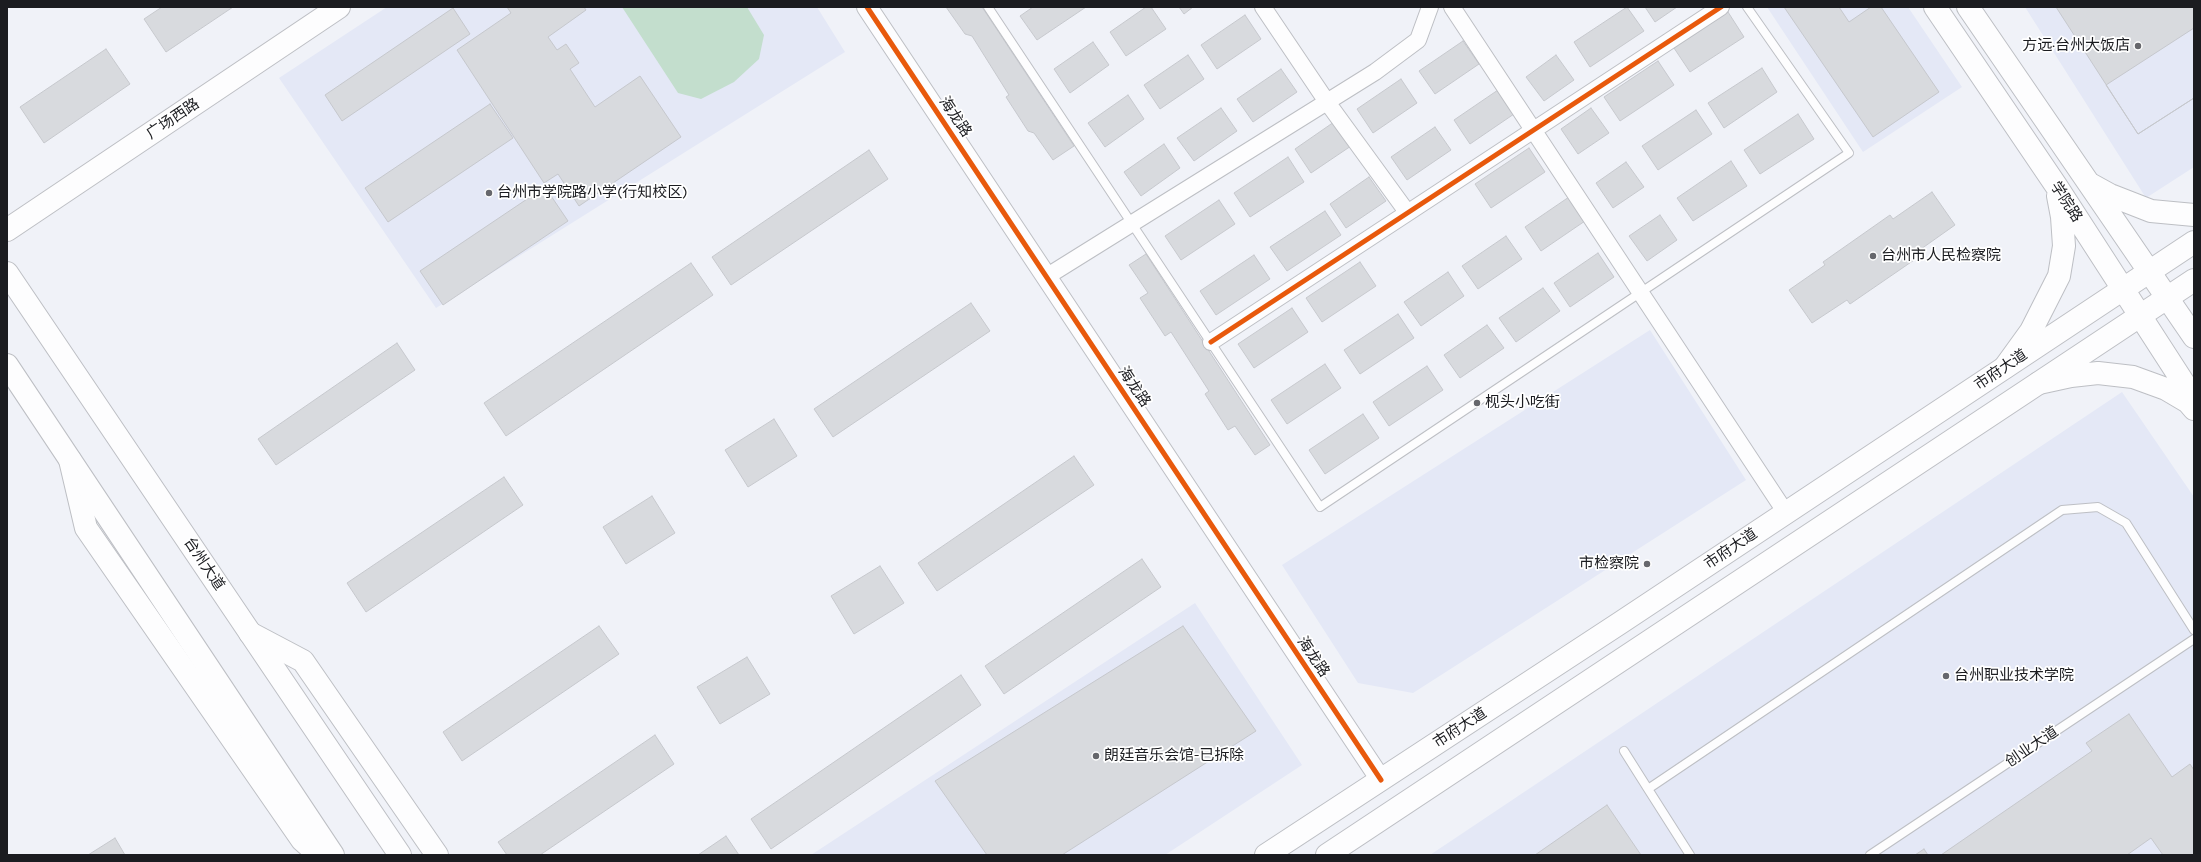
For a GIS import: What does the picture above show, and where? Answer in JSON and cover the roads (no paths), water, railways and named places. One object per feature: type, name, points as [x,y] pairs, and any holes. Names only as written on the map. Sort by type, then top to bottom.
[{"type":"main road","name":"广场西路","points":[[10,222],[339,7]]},
{"type":"main road","name":"学院路","points":[[1935,7],[2057,187],[2122,290],[2194,399]]},
{"type":"main road","name":"学院路","points":[[1968,7],[2194,337]]},
{"type":"main road","points":[[2087,182],[2110,195],[2151,211],[2194,215]]},
{"type":"main road","points":[[2004,368],[2030,331],[2059,276],[2064,246],[2062,217],[2057,187]]},
{"type":"main road","name":"市府大道","points":[[1266,855],[2194,242]]},
{"type":"main road","name":"台州大道","points":[[7,273],[400,855]]},
{"type":"main road","name":"市府大道","points":[[1327,855],[2194,280]]},
{"type":"main road","points":[[7,366],[333,855]]},
{"type":"main road","points":[[2038,384],[2070,376],[2098,373],[2133,377],[2166,390],[2188,402],[2194,409]]},
{"type":"main road","points":[[69,459],[86,528],[302,840],[319,855]]},
{"type":"main road","points":[[250,633],[302,661],[437,855]]},
{"type":"street","name":"海龙路","points":[[867,7],[1381,780]]},
{"type":"street","points":[[1263,7],[1327,102],[1407,212]]},
{"type":"street","points":[[1046,277],[1375,72],[1418,40],[1430,7]]},
{"type":"street","points":[[1452,7],[1786,512]]},
{"type":"street","points":[[1211,342],[1721,7]]},
{"type":"lane","points":[[988,7],[1320,507],[1849,153],[1747,7]]},
{"type":"lane","points":[[1648,789],[2062,510],[2098,507],[2126,523],[2194,630]]},
{"type":"lane","name":"创业大道","points":[[1870,855],[2194,639]]},
{"type":"lane","points":[[1624,751],[1690,855]]},
{"type":"place","name":"方远·台州大饭店","points":[[2138,46]]},
{"type":"place","name":"台州市学院路小学(行知校区)","points":[[489,193]]},
{"type":"place","name":"台州市人民检察院","points":[[1873,256]]},
{"type":"place","name":"枧头小吃街","points":[[1477,403]]},
{"type":"place","name":"市检察院","points":[[1647,564]]},
{"type":"place","name":"台州职业技术学院","points":[[1946,676]]},
{"type":"place","name":"朗廷音乐会馆-已拆除","points":[[1096,756]]}]
